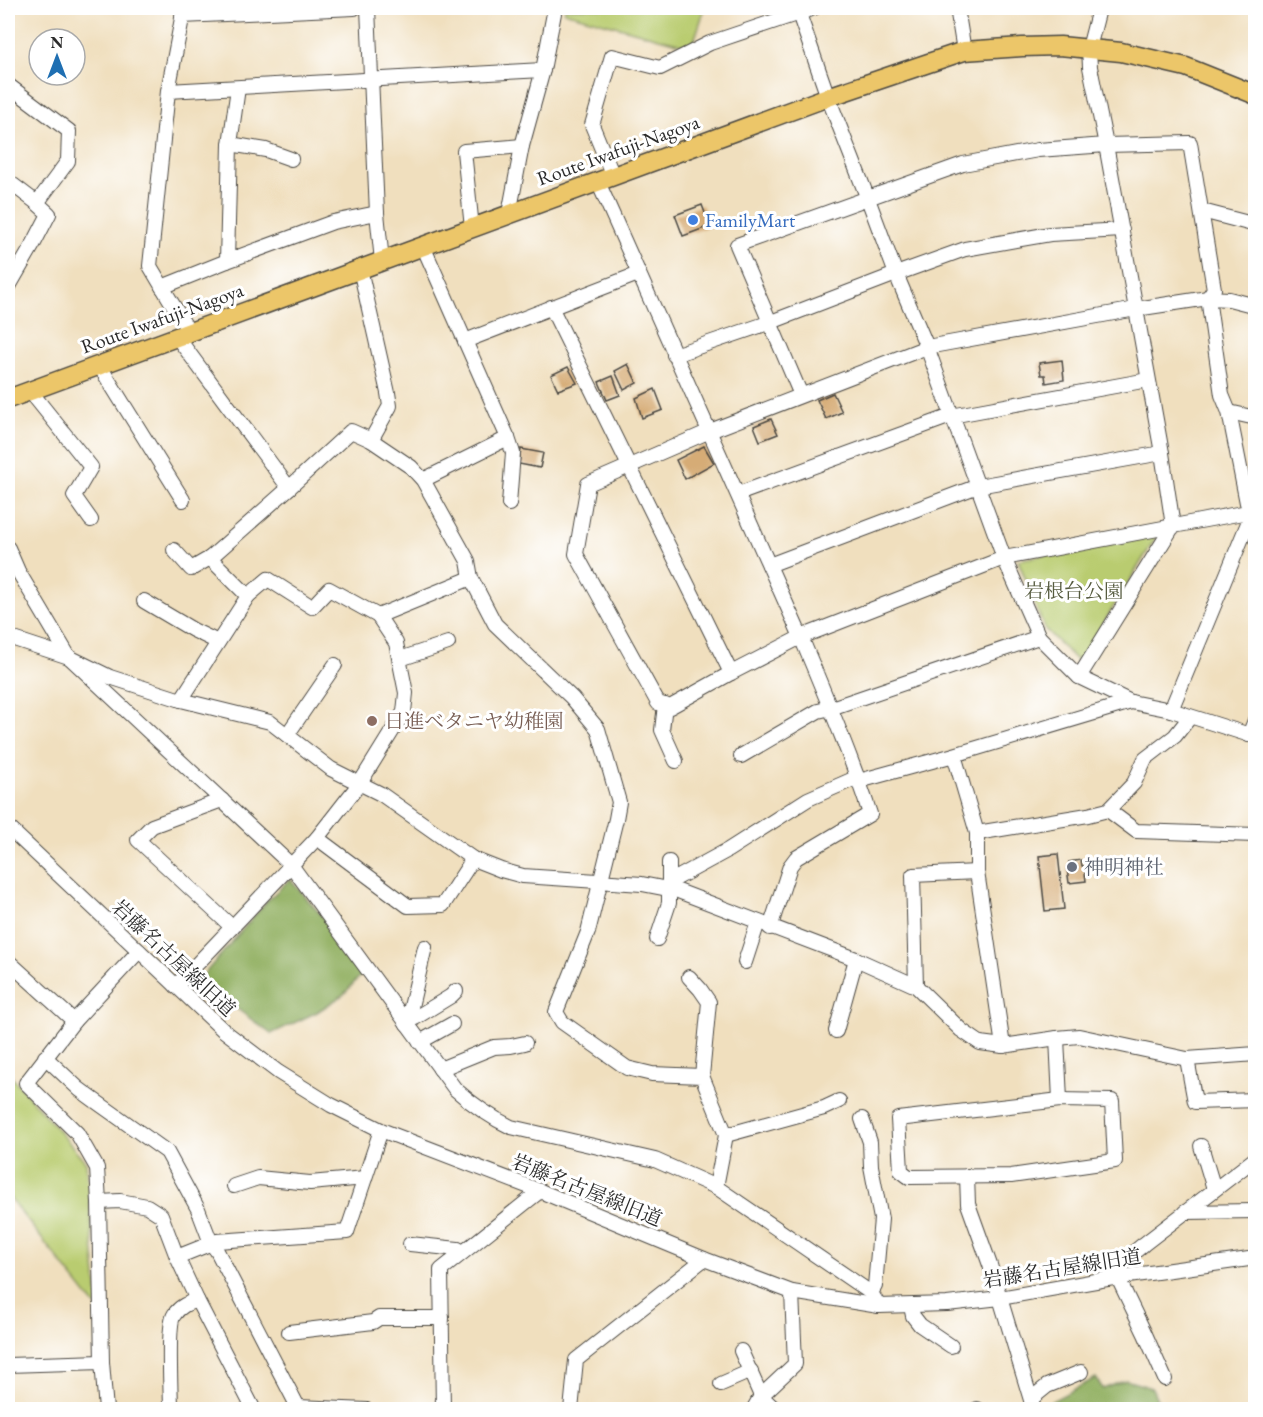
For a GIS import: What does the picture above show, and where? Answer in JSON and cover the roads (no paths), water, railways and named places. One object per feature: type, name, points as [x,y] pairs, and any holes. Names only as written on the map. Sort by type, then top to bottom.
[{"type":"main road","name":"Route Iwafuji-Nagoya","points":[[8,399],[508,214],[964,51],[1060,46],[1121,52],[1186,67],[1256,96]]},
{"type":"street","points":[[289,488],[183,335],[150,266],[168,91],[183,12],[354,8]]},
{"type":"street","points":[[368,8],[377,213],[382,261]]},
{"type":"street","points":[[508,214],[522,146],[543,70],[555,8]]},
{"type":"street","points":[[744,962],[796,858],[870,814],[831,708],[801,637],[638,274],[605,179],[592,125],[612,56],[660,68],[710,43],[798,10],[814,8]]},
{"type":"street","points":[[957,8],[964,51]]},
{"type":"street","points":[[1079,677],[1173,526],[1122,230],[1090,67],[1089,48],[1098,8]]},
{"type":"street","points":[[798,10],[828,98],[896,274],[927,347],[1004,558],[1039,638],[1079,677],[1131,702],[1171,710],[1252,736],[1256,718]]},
{"type":"street","points":[[168,91],[543,70]]},
{"type":"street","points":[[8,85],[69,132],[68,161],[37,203]]},
{"type":"street","points":[[227,261],[230,144],[238,88]]},
{"type":"street","points":[[801,395],[737,245],[963,164],[1038,150],[1106,145],[1190,143],[1214,289],[1208,298],[1222,395],[1229,412],[1247,503],[1254,512]]},
{"type":"street","points":[[230,144],[266,150],[291,159]]},
{"type":"street","points":[[472,228],[465,151],[522,146]]},
{"type":"street","points":[[8,181],[49,214],[8,288]]},
{"type":"street","points":[[1202,211],[1256,225]]},
{"type":"street","points":[[162,287],[333,222],[377,213]]},
{"type":"street","points":[[674,355],[771,322],[965,249],[1050,234],[1122,230]]},
{"type":"street","points":[[423,246],[508,438],[513,453],[509,504]]},
{"type":"street","points":[[360,270],[390,406],[371,440]]},
{"type":"street","points":[[465,341],[638,274]]},
{"type":"street","points":[[1254,512],[1004,558],[801,637],[670,707],[658,703],[576,554],[588,484],[710,431],[927,347],[1208,298],[1229,299],[1256,306]]},
{"type":"street","points":[[551,307],[731,673]]},
{"type":"street","points":[[99,365],[183,500]]},
{"type":"street","points":[[738,494],[951,416],[1148,380]]},
{"type":"street","points":[[30,391],[91,467],[74,495],[91,520]]},
{"type":"street","points":[[1229,412],[1256,418]]},
{"type":"street","points":[[174,550],[191,569],[210,558],[351,431],[371,440],[411,467],[423,480],[468,561],[471,578],[495,624],[572,698],[597,729],[619,802],[588,932],[556,1012],[562,1022],[627,1068],[652,1074],[702,1076]]},
{"type":"street","points":[[423,480],[508,438]]},
{"type":"street","points":[[768,565],[978,486],[1162,453]]},
{"type":"street","points":[[1171,710],[1254,512]]},
{"type":"street","points":[[8,548],[13,573],[69,657],[291,865],[455,1089],[473,1105],[511,1127],[655,1160],[716,1187],[871,1293],[879,1306]]},
{"type":"street","points":[[210,558],[248,596]]},
{"type":"street","points":[[378,616],[471,578]]},
{"type":"street","points":[[176,986],[317,838],[360,783],[404,712],[406,693],[396,643],[378,616],[329,589],[312,607],[268,579],[248,596],[181,700]]},
{"type":"street","points":[[144,602],[218,642]]},
{"type":"street","points":[[8,637],[69,657],[110,677],[181,700],[270,722],[332,769],[381,794],[473,859],[501,870],[523,876],[669,885],[683,894],[855,959],[916,986],[961,1030],[980,1043],[1003,1046],[1079,1036],[1187,1059],[1256,1054]]},
{"type":"street","points":[[741,756],[818,711],[1039,638]]},
{"type":"street","points":[[400,659],[448,643]]},
{"type":"street","points":[[286,735],[334,665]]},
{"type":"street","points":[[669,885],[675,879],[728,850],[808,799],[858,779],[954,755],[1131,702]]},
{"type":"street","points":[[665,705],[662,730],[676,761]]},
{"type":"street","points":[[977,832],[1108,810],[1134,783],[1145,759],[1175,736],[1190,717]]},
{"type":"street","points":[[954,755],[977,832],[977,872],[1003,1046]]},
{"type":"street","points":[[222,800],[152,826],[138,840],[232,927]]},
{"type":"street","points":[[1108,810],[1136,831],[1256,835]]},
{"type":"street","name":"岩藤名古屋線旧道","points":[[8,829],[223,1030],[278,1072],[331,1105],[381,1130],[792,1292],[879,1306],[947,1304],[1000,1298],[1113,1278],[1256,1258]]},
{"type":"street","points":[[317,838],[408,906],[443,905],[473,859]]},
{"type":"street","points":[[669,862],[669,903],[659,944],[683,894]]},
{"type":"street","points":[[916,986],[913,875],[977,872]]},
{"type":"street","points":[[408,1022],[425,946]]},
{"type":"street","points":[[106,1410],[102,1362],[97,1168],[77,1133],[26,1083],[74,1021],[139,951]]},
{"type":"street","points":[[836,1031],[855,959]]},
{"type":"street","points":[[8,960],[74,1021]]},
{"type":"street","points":[[689,977],[709,1002],[702,1076],[726,1135],[716,1187]]},
{"type":"street","points":[[408,1022],[456,991]]},
{"type":"street","points":[[420,1042],[452,1024]]},
{"type":"street","points":[[1057,1038],[1060,1100]]},
{"type":"street","points":[[440,1069],[494,1047],[525,1043]]},
{"type":"street","points":[[45,1058],[93,1100],[166,1152],[198,1209],[211,1243],[295,1408],[367,1410]]},
{"type":"street","points":[[1187,1059],[1195,1102],[1256,1100]]},
{"type":"street","points":[[1060,1100],[1112,1101],[1115,1161],[1011,1176],[967,1176],[909,1177],[901,1172],[898,1119],[1060,1100]]},
{"type":"street","points":[[726,1135],[824,1108],[839,1101]]},
{"type":"street","points":[[862,1119],[870,1142],[871,1166],[881,1219],[875,1286],[871,1293]]},
{"type":"street","points":[[177,1257],[217,1241],[347,1232],[381,1130]]},
{"type":"street","points":[[1201,1146],[1214,1189]]},
{"type":"street","points":[[1165,1379],[1145,1334],[1113,1278],[1115,1268],[1256,1158]]},
{"type":"street","points":[[967,1176],[968,1204],[990,1265],[1032,1404]]},
{"type":"street","points":[[234,1186],[258,1178],[310,1183],[365,1178]]},
{"type":"street","points":[[443,1410],[441,1270],[540,1191]]},
{"type":"street","points":[[99,1202],[120,1201],[147,1206],[161,1215],[197,1300],[255,1410]]},
{"type":"street","points":[[1185,1212],[1256,1211]]},
{"type":"street","points":[[410,1244],[458,1249],[463,1252]]},
{"type":"street","points":[[571,1410],[576,1360],[704,1259]]},
{"type":"street","points":[[753,1410],[761,1396],[795,1364],[792,1292]]},
{"type":"street","points":[[171,1410],[170,1331],[172,1317],[182,1305],[197,1300]]},
{"type":"street","points":[[911,1306],[913,1316],[920,1325],[951,1346]]},
{"type":"street","points":[[289,1332],[373,1322],[379,1317],[442,1317]]},
{"type":"street","points":[[741,1351],[756,1388],[776,1410]]},
{"type":"street","points":[[8,1365],[102,1362]]},
{"type":"street","points":[[721,1384],[751,1371]]},
{"type":"street","points":[[1032,1404],[1047,1386],[1081,1372]]},
{"type":"place","name":"FamilyMart","points":[[693,220]]},
{"type":"place","name":"日進ベタニヤ幼稚園","points":[[372,721]]},
{"type":"place","name":"神明神社","points":[[1072,867]]},
{"type":"park label","name":"岩根台公園","points":[[1074,591]]}]
